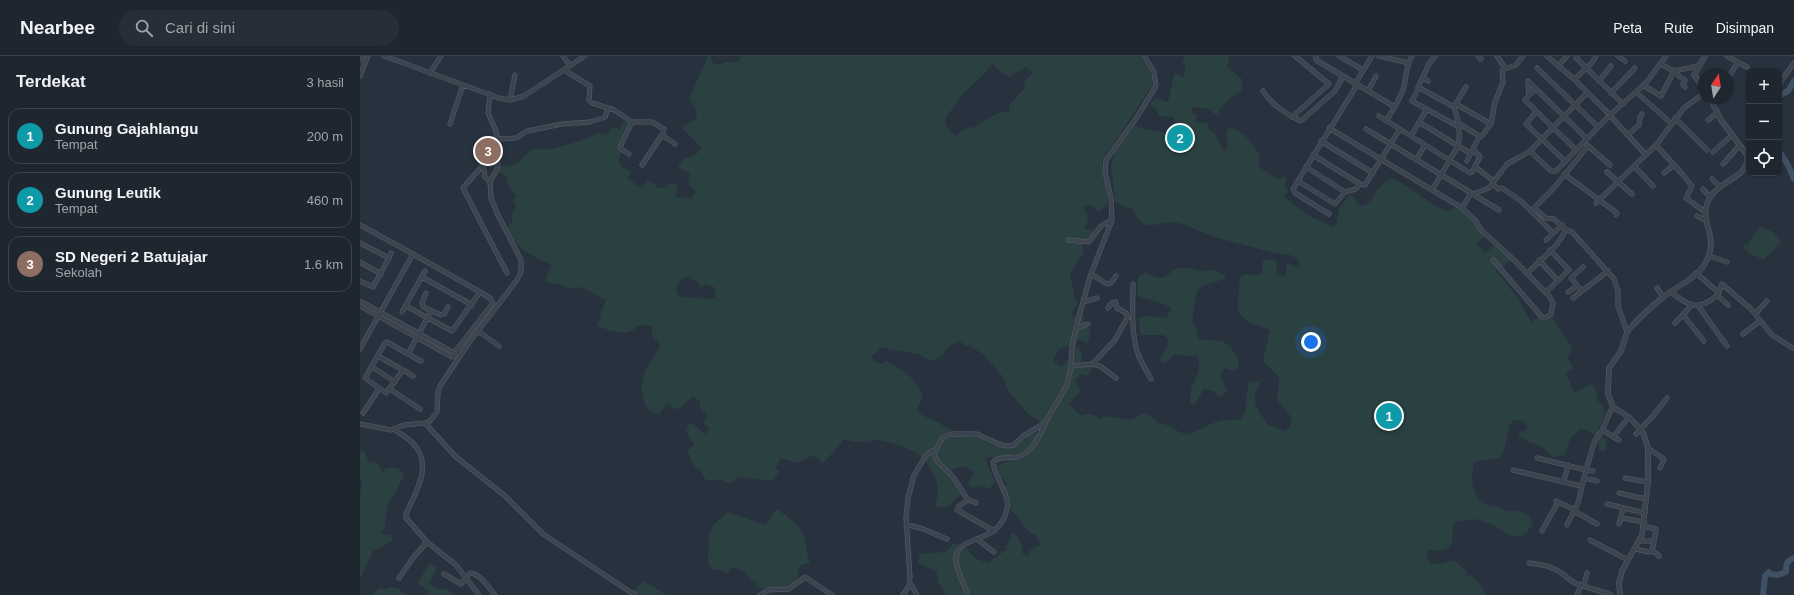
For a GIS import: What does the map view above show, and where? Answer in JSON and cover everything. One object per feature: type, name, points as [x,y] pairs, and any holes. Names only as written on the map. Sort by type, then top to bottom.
[{"type":"street","points":[[360,60],[362,56]]},
{"type":"street","points":[[360,76],[368,56]]},
{"type":"street","points":[[384,56],[510,100],[524,96],[585,56]]},
{"type":"street","points":[[430,73],[441,56]]},
{"type":"street","points":[[563,56],[570,66]]},
{"type":"street","points":[[968,595],[959,571],[956,556],[960,547],[977,539],[986,537],[994,531],[1004,519],[1007,505],[1007,501],[993,462],[996,459],[1019,457],[1028,453],[1067,385],[1071,366],[1072,345],[1083,302],[1091,274],[1112,220],[1111,198],[1105,172],[1106,160],[1155,89],[1156,77],[1144,56]]},
{"type":"street","points":[[1292,117],[1329,84],[1295,56]]},
{"type":"street","points":[[1316,56],[1316,60],[1395,108]]},
{"type":"street","points":[[1339,56],[1363,70]]},
{"type":"street","points":[[1329,214],[1293,192],[1321,141],[1372,56]]},
{"type":"street","points":[[1379,56],[1409,63]]},
{"type":"street","points":[[1386,121],[1395,108],[1404,87],[1412,56]]},
{"type":"street","points":[[1436,56],[1422,78],[1412,101],[1479,137]]},
{"type":"street","points":[[1498,56],[1506,68]]},
{"type":"street","points":[[1467,161],[1479,137],[1484,135],[1491,124],[1495,102],[1503,82],[1502,70],[1516,66],[1523,56]]},
{"type":"street","points":[[1547,56],[1575,80],[1628,134],[1646,155]]},
{"type":"street","points":[[1559,65],[1567,56]]},
{"type":"street","points":[[1575,80],[1593,63],[1596,56]]},
{"type":"street","points":[[1618,56],[1626,61]]},
{"type":"street","points":[[1530,150],[1551,172],[1556,171],[1610,115],[1643,85],[1666,56]]},
{"type":"street","points":[[1698,81],[1694,76],[1698,66],[1705,56]]},
{"type":"street","points":[[1727,56],[1747,67]]},
{"type":"street","points":[[1575,57],[1623,104]]},
{"type":"street","points":[[1734,68],[1738,62]]},
{"type":"street","points":[[1782,80],[1794,63]]},
{"type":"street","points":[[1660,64],[1675,72],[1685,80],[1683,85],[1685,87]]},
{"type":"street","points":[[1599,81],[1611,66]]},
{"type":"street","points":[[1643,85],[1661,96],[1675,72],[1698,66]]},
{"type":"street","points":[[1537,68],[1598,127]]},
{"type":"street","points":[[1611,93],[1635,68]]},
{"type":"street","points":[[564,70],[590,86],[590,101],[616,111],[632,122],[654,123],[664,129],[662,135],[642,165]]},
{"type":"street","points":[[510,100],[515,75]]},
{"type":"street","points":[[1263,91],[1269,100],[1292,117],[1302,121],[1335,91],[1343,76]]},
{"type":"street","points":[[1368,91],[1376,76]]},
{"type":"street","points":[[1422,78],[1428,81]]},
{"type":"street","points":[[1529,95],[1528,81],[1564,116],[1585,140],[1588,146],[1610,165]]},
{"type":"street","points":[[450,124],[464,85]]},
{"type":"street","points":[[1419,87],[1491,124]]},
{"type":"street","points":[[1432,190],[1458,146],[1458,125],[1455,106],[1466,87]]},
{"type":"street","points":[[1536,89],[1525,100],[1576,150]]},
{"type":"street","points":[[1636,92],[1672,124]]},
{"type":"street","points":[[1462,208],[1472,194],[1486,191],[1507,164],[1530,150],[1587,93]]},
{"type":"street","points":[[360,424],[387,430],[395,430],[404,425],[425,423],[432,419],[437,412],[438,392],[440,386],[517,280],[522,267],[521,260],[491,198],[490,182],[498,163],[498,139],[488,113],[490,94]]},
{"type":"street","points":[[1597,201],[1656,145],[1675,118],[1684,108],[1698,98]]},
{"type":"street","points":[[1620,595],[1620,578],[1628,560],[1640,541],[1648,482],[1648,448],[1641,430],[1629,418],[1613,407],[1609,398],[1609,371],[1621,351],[1627,332],[1663,297],[1696,273],[1709,256],[1712,238],[1705,220],[1705,212],[1710,197],[1720,187],[1743,172],[1746,166],[1748,157],[1732,136],[1713,104]]},
{"type":"street","points":[[498,139],[516,138],[527,132],[562,124],[590,122],[605,117],[608,109]]},
{"type":"street","points":[[1411,136],[1427,109]]},
{"type":"street","points":[[1536,112],[1526,124],[1565,161]]},
{"type":"street","points":[[1708,120],[1717,113]]},
{"type":"street","points":[[1628,134],[1639,125],[1642,114]]},
{"type":"street","points":[[1378,116],[1470,173],[1475,168],[1480,157],[1473,149]]},
{"type":"street","points":[[1675,118],[1706,150]]},
{"type":"street","points":[[629,154],[620,147],[632,122]]},
{"type":"street","points":[[1419,122],[1468,152]]},
{"type":"street","points":[[1329,128],[1462,208],[1476,221],[1481,230],[1546,292],[1553,303],[1551,314],[1545,318],[1539,313],[1493,260]]},
{"type":"street","points":[[1366,128],[1499,210]]},
{"type":"street","points":[[1313,155],[1360,184],[1366,185],[1400,129]]},
{"type":"street","points":[[662,135],[675,144]]},
{"type":"street","points":[[1713,152],[1732,136]]},
{"type":"street","points":[[1321,141],[1373,172]]},
{"type":"street","points":[[1416,160],[1425,145]]},
{"type":"street","points":[[1656,145],[1692,186],[1686,198],[1705,212]]},
{"type":"street","points":[[1723,164],[1740,145]]},
{"type":"street","points":[[1588,146],[1553,189],[1534,208],[1545,218],[1553,218],[1565,229],[1574,234],[1589,253],[1608,271],[1615,282],[1618,306],[1627,332]]},
{"type":"street","points":[[498,163],[483,165],[463,188],[507,273]]},
{"type":"street","points":[[483,165],[486,177],[490,182]]},
{"type":"street","points":[[1664,173],[1674,165]]},
{"type":"street","points":[[1634,166],[1653,186]]},
{"type":"street","points":[[1306,167],[1345,192]]},
{"type":"street","points":[[1475,168],[1493,182],[1498,189],[1502,188],[1521,201],[1553,233]]},
{"type":"street","points":[[1607,172],[1616,182],[1632,194]]},
{"type":"street","points":[[1564,174],[1581,184],[1597,201],[1617,213],[1616,215]]},
{"type":"street","points":[[1712,179],[1720,187]]},
{"type":"street","points":[[1298,181],[1336,204],[1345,192],[1356,189],[1360,184]]},
{"type":"street","points":[[1703,190],[1710,197]]},
{"type":"street","points":[[1697,216],[1705,220]]},
{"type":"street","points":[[1068,240],[1089,242],[1101,226],[1112,220]]},
{"type":"street","points":[[360,225],[480,292],[490,298],[493,303],[454,353],[454,357],[418,335],[379,314],[360,306]]},
{"type":"street","points":[[1546,240],[1562,225]]},
{"type":"street","points":[[1527,274],[1562,238],[1565,229]]},
{"type":"street","points":[[360,243],[389,258]]},
{"type":"street","points":[[1546,292],[1569,272],[1569,270],[1550,250]]},
{"type":"street","points":[[360,281],[372,287],[381,274],[391,253]]},
{"type":"street","points":[[360,349],[413,254]]},
{"type":"street","points":[[1709,256],[1727,262]]},
{"type":"street","points":[[1539,260],[1558,281]]},
{"type":"street","points":[[360,262],[381,274]]},
{"type":"street","points":[[1582,291],[1571,278],[1583,266]]},
{"type":"street","points":[[402,312],[425,271]]},
{"type":"street","points":[[1573,298],[1608,271]]},
{"type":"street","points":[[1696,273],[1717,292],[1728,305]]},
{"type":"street","points":[[1091,274],[1107,284],[1111,283],[1116,276]]},
{"type":"street","points":[[422,277],[472,305]]},
{"type":"street","points":[[1133,284],[1132,317],[1137,352],[1151,379]]},
{"type":"street","points":[[1671,292],[1692,305],[1699,307],[1707,304],[1722,284],[1755,314],[1772,335],[1794,348]]},
{"type":"street","points":[[1568,292],[1577,286]]},
{"type":"street","points":[[1656,288],[1663,297]]},
{"type":"street","points":[[406,306],[452,331],[480,292]]},
{"type":"street","points":[[426,293],[421,305],[430,311],[443,315],[448,307]]},
{"type":"street","points":[[1083,302],[1097,298]]},
{"type":"street","points":[[360,301],[379,314]]},
{"type":"street","points":[[1755,314],[1767,301]]},
{"type":"street","points":[[1092,364],[1115,340],[1127,318],[1126,313],[1117,308],[1116,302],[1112,303],[1108,308]]},
{"type":"street","points":[[1675,323],[1692,305]]},
{"type":"street","points":[[1699,307],[1728,346]]},
{"type":"street","points":[[408,354],[430,311]]},
{"type":"street","points":[[1683,315],[1704,341]]},
{"type":"street","points":[[1127,318],[1132,317]]},
{"type":"street","points":[[1743,334],[1760,321]]},
{"type":"street","points":[[1076,329],[1088,324]]},
{"type":"street","points":[[478,332],[499,346]]},
{"type":"street","points":[[403,370],[386,393],[366,380],[365,377],[386,342],[421,361]]},
{"type":"street","points":[[378,356],[413,376]]},
{"type":"street","points":[[1071,366],[1092,364],[1102,367],[1116,378]]},
{"type":"street","points":[[372,367],[395,382]]},
{"type":"street","points":[[363,413],[379,388]]},
{"type":"street","points":[[390,389],[420,409]]},
{"type":"street","points":[[1636,434],[1667,398]]},
{"type":"street","points":[[1567,526],[1578,503],[1581,486],[1595,440],[1607,423],[1608,415],[1613,407]]},
{"type":"street","points":[[1613,437],[1629,418]]},
{"type":"street","points":[[425,423],[456,457],[504,495],[543,534],[635,595]]},
{"type":"street","points":[[917,595],[910,583],[906,524],[908,498],[912,480],[926,456],[933,451],[946,436],[971,433],[982,435],[1001,445],[1011,446],[1045,423]]},
{"type":"street","points":[[395,430],[414,444],[419,452],[423,473],[405,516],[428,542],[456,565],[479,595]]},
{"type":"street","points":[[1602,430],[1619,440]]},
{"type":"street","points":[[1648,448],[1664,458],[1660,468]]},
{"type":"street","points":[[933,451],[937,461],[954,478],[968,500],[976,503]]},
{"type":"street","points":[[1537,458],[1593,472]]},
{"type":"street","points":[[1564,481],[1568,465]]},
{"type":"street","points":[[1513,470],[1581,486]]},
{"type":"street","points":[[1584,478],[1597,482]]},
{"type":"street","points":[[1625,478],[1648,482]]},
{"type":"street","points":[[1619,492],[1646,499]]},
{"type":"street","points":[[968,500],[958,506],[957,510],[994,531]]},
{"type":"street","points":[[1542,532],[1557,502],[1597,524]]},
{"type":"street","points":[[1607,504],[1645,513]]},
{"type":"street","points":[[1619,524],[1623,509]]},
{"type":"street","points":[[1622,518],[1656,529],[1652,550]]},
{"type":"street","points":[[906,524],[947,539]]},
{"type":"street","points":[[977,539],[994,552]]},
{"type":"street","points":[[1590,540],[1628,560]]},
{"type":"street","points":[[1640,541],[1654,542]]},
{"type":"street","points":[[399,578],[413,558],[428,542]]},
{"type":"street","points":[[1635,549],[1647,552],[1652,550]]},
{"type":"street","points":[[1652,550],[1659,556]]},
{"type":"street","points":[[1529,563],[1550,567],[1562,573],[1571,581],[1604,591],[1612,595]]},
{"type":"street","points":[[444,574],[460,584],[470,572],[477,575],[494,595]]},
{"type":"street","points":[[1577,595],[1587,573]]},
{"type":"street","points":[[760,595],[768,590],[790,589],[805,577],[832,595]]},
{"type":"street","points":[[903,595],[910,583]]},
{"type":"green space","points":[[708,56],[710,56],[713,63],[719,65],[725,62],[739,62],[740,56],[1139,56],[1152,74],[1152,86],[1102,160],[1108,201],[1107,205],[1099,211],[1088,204],[1083,208],[1088,218],[1085,228],[1087,230],[1094,229],[1095,232],[1083,244],[1083,253],[1070,274],[1075,299],[1078,305],[1074,308],[1072,317],[1083,313],[1085,323],[1091,332],[1088,343],[1077,339],[1076,347],[1082,352],[1081,362],[1087,363],[1092,360],[1096,364],[1087,376],[1080,374],[1075,381],[1081,390],[1069,404],[1081,416],[1091,414],[1099,420],[1104,416],[1131,420],[1144,413],[1151,416],[1158,423],[1171,426],[1179,432],[1189,435],[1223,420],[1235,420],[1242,418],[1245,412],[1248,384],[1250,381],[1259,382],[1255,401],[1259,411],[1267,424],[1285,431],[1290,426],[1292,418],[1277,400],[1279,384],[1278,377],[1263,361],[1270,330],[1248,322],[1239,313],[1239,280],[1242,275],[1262,274],[1263,259],[1276,260],[1277,276],[1286,275],[1286,263],[1298,267],[1300,261],[1291,255],[1279,254],[1218,238],[1179,223],[1171,222],[1147,225],[1142,223],[1137,218],[1132,209],[1115,202],[1111,164],[1115,153],[1134,125],[1151,130],[1166,132],[1178,131],[1182,129],[1182,124],[1175,122],[1174,117],[1159,116],[1157,110],[1151,106],[1150,103],[1155,98],[1168,102],[1175,72],[1179,76],[1184,77],[1186,68],[1182,62],[1185,56],[1228,56],[1229,60],[1227,67],[1243,80],[1241,85],[1243,89],[1227,101],[1219,110],[1219,117],[1208,109],[1192,107],[1191,111],[1197,117],[1194,122],[1208,123],[1209,130],[1215,133],[1223,151],[1226,150],[1228,146],[1226,134],[1228,129],[1233,129],[1242,134],[1260,155],[1258,166],[1278,180],[1284,176],[1287,182],[1283,185],[1288,190],[1284,197],[1310,216],[1332,227],[1336,225],[1339,209],[1349,195],[1352,195],[1360,205],[1366,205],[1379,187],[1390,178],[1405,185],[1427,201],[1442,209],[1449,211],[1454,208],[1462,211],[1471,219],[1485,236],[1476,244],[1485,253],[1495,245],[1511,259],[1505,265],[1496,269],[1496,271],[1518,298],[1531,322],[1539,317],[1545,322],[1552,317],[1573,349],[1567,357],[1573,368],[1566,373],[1574,393],[1592,384],[1596,390],[1598,396],[1597,401],[1601,404],[1605,411],[1597,431],[1605,439],[1607,447],[1604,451],[1599,450],[1598,439],[1594,434],[1581,428],[1570,439],[1565,455],[1552,457],[1543,447],[1527,441],[1518,435],[1520,432],[1526,430],[1527,425],[1522,420],[1515,420],[1510,424],[1503,454],[1498,458],[1475,462],[1473,466],[1472,481],[1475,493],[1480,500],[1489,506],[1500,507],[1507,511],[1523,512],[1529,516],[1533,524],[1522,536],[1515,536],[1508,535],[1494,525],[1474,519],[1454,522],[1452,540],[1449,546],[1444,550],[1427,551],[1427,557],[1431,563],[1435,564],[1456,561],[1466,570],[1467,576],[1471,575],[1481,585],[1486,595],[946,595],[939,584],[936,571],[918,563],[920,554],[945,552],[953,543],[964,546],[976,559],[988,563],[1007,549],[1005,546],[1008,544],[1012,532],[1020,541],[1022,553],[1028,557],[1030,550],[1033,551],[1033,548],[1041,545],[1036,535],[1031,534],[1010,509],[1010,502],[1004,486],[1007,484],[1000,476],[997,466],[1020,459],[1030,453],[1047,426],[1028,414],[1008,390],[1003,377],[984,355],[969,345],[966,346],[960,341],[950,345],[942,356],[933,360],[929,360],[918,354],[882,347],[871,357],[874,362],[881,364],[886,361],[908,375],[916,383],[923,395],[917,410],[919,412],[963,436],[979,438],[997,447],[1008,448],[1016,445],[1034,433],[1038,433],[1029,447],[1023,451],[1009,456],[985,458],[995,483],[988,489],[979,485],[971,488],[967,483],[975,473],[970,469],[960,467],[953,469],[952,479],[961,494],[947,508],[936,506],[935,502],[938,492],[937,482],[929,466],[924,460],[917,454],[902,446],[875,439],[870,443],[864,441],[854,442],[843,439],[840,445],[823,463],[815,456],[796,463],[781,458],[775,468],[779,471],[773,481],[742,477],[737,478],[731,483],[727,483],[722,479],[710,481],[705,479],[701,471],[694,466],[687,451],[695,444],[689,438],[686,429],[690,422],[706,434],[709,429],[704,423],[707,414],[700,409],[700,401],[693,397],[677,410],[668,403],[659,414],[651,411],[645,404],[642,381],[647,367],[660,347],[660,344],[652,336],[652,327],[642,324],[632,331],[621,332],[612,331],[597,326],[601,310],[606,300],[581,287],[569,289],[560,284],[552,284],[547,282],[546,278],[551,265],[524,251],[519,247],[511,235],[507,226],[512,223],[512,214],[516,207],[513,200],[516,196],[507,184],[508,178],[499,172],[499,167],[518,163],[530,150],[547,148],[548,150],[580,141],[599,133],[607,134],[613,127],[620,129],[623,120],[629,123],[621,139],[619,148],[622,152],[618,161],[621,163],[621,166],[631,172],[627,178],[641,188],[647,181],[654,183],[656,187],[663,188],[668,184],[673,183],[677,186],[676,197],[692,198],[694,193],[697,193],[688,183],[690,174],[678,167],[684,158],[695,155],[699,152],[701,147],[683,129],[682,126],[693,121],[697,116],[695,107],[689,99]],"holes":[[[994,64],[997,69],[1009,77],[1026,67],[1033,73],[1024,81],[1025,88],[1009,105],[1010,111],[1005,111],[995,115],[973,128],[968,127],[955,136],[947,127],[945,119],[962,95],[986,72],[991,65]],[[689,276],[691,279],[697,281],[701,287],[705,284],[714,287],[716,296],[712,299],[680,297],[676,292],[683,278]],[[1068,346],[1074,351],[1062,367],[1053,361],[1059,349]]]},
{"type":"green space","points":[[1761,227],[1773,232],[1781,242],[1764,260],[1751,254],[1743,248],[1744,244],[1747,245]]},
{"type":"green space","points":[[1189,268],[1202,271],[1214,270],[1225,276],[1225,279],[1204,285],[1197,291],[1192,321],[1196,326],[1199,339],[1221,341],[1225,343],[1234,351],[1239,363],[1239,367],[1234,371],[1225,368],[1222,372],[1221,379],[1227,391],[1221,397],[1213,391],[1204,389],[1195,404],[1191,404],[1190,398],[1198,370],[1198,357],[1174,354],[1168,361],[1162,363],[1160,360],[1167,346],[1168,339],[1164,335],[1140,335],[1139,318],[1147,316],[1167,318],[1171,308],[1164,304],[1138,296],[1138,277],[1142,274],[1147,273],[1156,278],[1162,278],[1175,269]]},
{"type":"green space","points":[[360,451],[365,452],[368,461],[378,463],[383,472],[387,468],[397,468],[404,474],[397,490],[387,506],[384,530],[380,534],[393,535],[392,541],[376,550],[374,549],[360,579],[360,495],[362,481],[360,478]]},
{"type":"green space","points":[[777,509],[801,529],[805,538],[810,563],[801,565],[797,569],[799,575],[791,585],[782,588],[758,588],[756,587],[757,582],[750,579],[744,571],[731,567],[727,573],[720,570],[714,570],[708,564],[709,536],[713,525],[728,512],[765,525]]},
{"type":"green space","points":[[429,563],[437,567],[430,583],[433,587],[437,589],[447,589],[455,595],[428,595],[429,591],[418,583]]},
{"type":"green space","points":[[644,581],[666,595],[639,595],[633,591]]},
{"type":"green space","points":[[391,587],[400,589],[402,593],[409,595],[373,595],[379,588],[386,589]]},
{"type":"waterway","points":[[1782,94],[1788,91],[1794,81]]},
{"type":"waterway","points":[[1782,156],[1794,179]]},
{"type":"waterway","points":[[1763,595],[1765,576],[1769,572],[1770,574],[1778,575],[1786,572],[1787,563],[1789,560],[1794,558]]},
{"type":"place","name":"Gunung Leutik","points":[[1180,138]]},
{"type":"place","name":"SD Negeri 2 Batujajar","points":[[488,151]]},
{"type":"place","name":"Gunung Gajahlangu","points":[[1389,416]]}]
